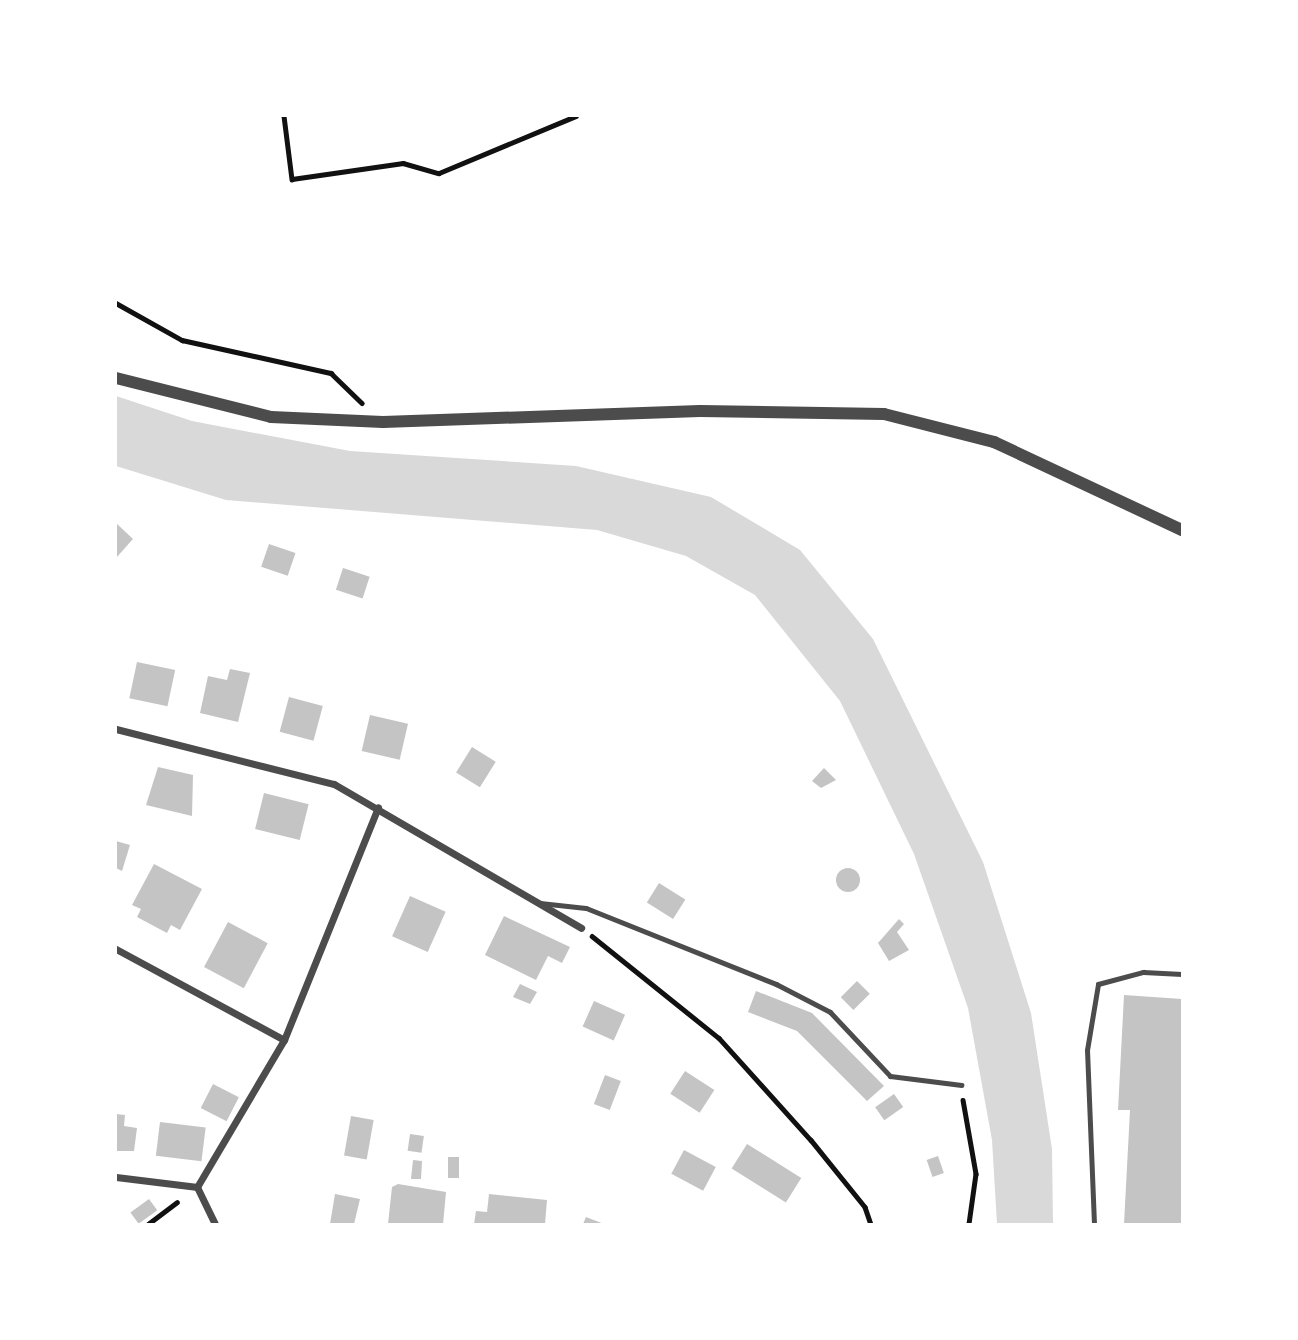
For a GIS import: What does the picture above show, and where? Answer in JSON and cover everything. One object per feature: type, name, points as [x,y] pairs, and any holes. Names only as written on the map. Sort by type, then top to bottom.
[{"type":"street","points":[[116,378],[271,417],[383,422],[700,411],[884,414],[994,442],[1182,530]]},
{"type":"street","points":[[116,729],[334,784],[378,807],[581,928]]},
{"type":"street","points":[[197,1187],[284,1040],[378,807]]},
{"type":"street","points":[[116,949],[284,1040]]},
{"type":"street","points":[[116,1177],[197,1187]]},
{"type":"street","points":[[197,1187],[215,1224]]},
{"type":"lane","points":[[536,902],[586,908],[776,984],[831,1012],[890,1076],[961,1085]]},
{"type":"lane","points":[[1094,1224],[1087,1050],[1098,984],[1143,972],[1182,974]]},
{"type":"path","points":[[284,116],[292,179],[403,163],[439,173],[576,116]]},
{"type":"path","points":[[116,303],[182,340],[331,373],[383,422]]},
{"type":"path","points":[[581,928],[719,1038],[819,1150],[871,1224]]},
{"type":"path","points":[[961,1085],[976,1174],[969,1224]]},
{"type":"path","points":[[148,1224],[197,1187]]},
{"type":"shaded area","points":[[116,396],[192,421],[350,451],[576,466],[711,497],[800,550],[873,639],[983,862],[1031,1013],[1052,1149],[1053,1224],[997,1224],[992,1140],[968,1008],[914,854],[840,701],[755,595],[686,556],[597,530],[226,500],[116,466]]},
{"type":"building","points":[[116,523],[133,539],[116,558]]},
{"type":"building","points":[[269,544],[295,553],[288,576],[261,567]]},
{"type":"building","points":[[343,568],[370,577],[363,599],[336,590]]},
{"type":"building","points":[[137,662],[175,670],[167,706],[129,698]]},
{"type":"building","points":[[230,669],[250,673],[238,722],[200,713],[208,676],[227,680]]},
{"type":"building","points":[[289,697],[323,706],[313,741],[280,732]]},
{"type":"building","points":[[370,715],[408,724],[400,760],[362,751]]},
{"type":"building","points":[[472,747],[496,762],[480,787],[456,772]]},
{"type":"building","points":[[158,767],[193,775],[192,816],[146,805]]},
{"type":"building","points":[[824,768],[836,780],[821,788],[812,781]]},
{"type":"building","points":[[264,793],[309,804],[300,840],[255,829]]},
{"type":"building","points":[[116,841],[130,845],[122,871],[116,868]]},
{"type":"building","points":[[154,864],[202,889],[180,930],[171,925],[167,933],[137,917],[141,909],[132,905]]},
{"type":"building","points":[[848,868],[859,875],[860,880],[853,891],[848,892],[837,885],[836,880],[843,869]]},
{"type":"building","points":[[659,883],[685,899],[673,919],[647,903]]},
{"type":"building","points":[[410,896],[446,912],[428,952],[392,936]]},
{"type":"building","points":[[504,916],[570,947],[562,963],[548,956],[536,980],[485,955]]},
{"type":"building","points":[[899,919],[904,924],[897,932],[909,950],[889,961],[878,943]]},
{"type":"building","points":[[228,922],[268,943],[244,988],[204,967]]},
{"type":"building","points":[[857,981],[870,994],[853,1010],[841,997]]},
{"type":"building","points":[[520,984],[537,992],[530,1004],[513,997]]},
{"type":"building","points":[[756,991],[812,1013],[884,1086],[867,1101],[797,1031],[748,1012]]},
{"type":"building","points":[[1124,995],[1182,999],[1182,1224],[1124,1224],[1130,1110],[1118,1110]]},
{"type":"building","points":[[594,1001],[625,1015],[614,1040],[583,1027]]},
{"type":"building","points":[[685,1071],[714,1090],[700,1113],[670,1094]]},
{"type":"building","points":[[605,1075],[621,1081],[610,1110],[594,1104]]},
{"type":"building","points":[[213,1084],[239,1097],[227,1121],[201,1108]]},
{"type":"building","points":[[894,1094],[903,1107],[884,1120],[875,1107]]},
{"type":"building","points":[[116,1114],[125,1115],[124,1126],[137,1128],[134,1151],[116,1151]]},
{"type":"building","points":[[351,1116],[374,1120],[367,1159],[344,1155]]},
{"type":"building","points":[[160,1122],[206,1128],[202,1161],[156,1156]]},
{"type":"building","points":[[410,1134],[424,1136],[421,1153],[408,1151]]},
{"type":"building","points":[[747,1144],[801,1178],[786,1203],[732,1169]]},
{"type":"building","points":[[684,1150],[716,1167],[703,1191],[671,1174]]},
{"type":"building","points":[[938,1156],[944,1173],[933,1177],[927,1160]]},
{"type":"building","points":[[448,1157],[459,1157],[459,1178],[448,1178]]},
{"type":"building","points":[[413,1160],[422,1161],[421,1179],[411,1179]]},
{"type":"building","points":[[398,1184],[446,1192],[443,1224],[388,1224],[392,1187]]},
{"type":"building","points":[[335,1194],[360,1199],[354,1224],[330,1224]]},
{"type":"building","points":[[489,1194],[547,1200],[545,1224],[474,1224],[476,1211],[487,1212]]},
{"type":"building","points":[[149,1199],[157,1210],[139,1224],[130,1213]]},
{"type":"building","points":[[586,1217],[604,1224],[583,1224]]}]
